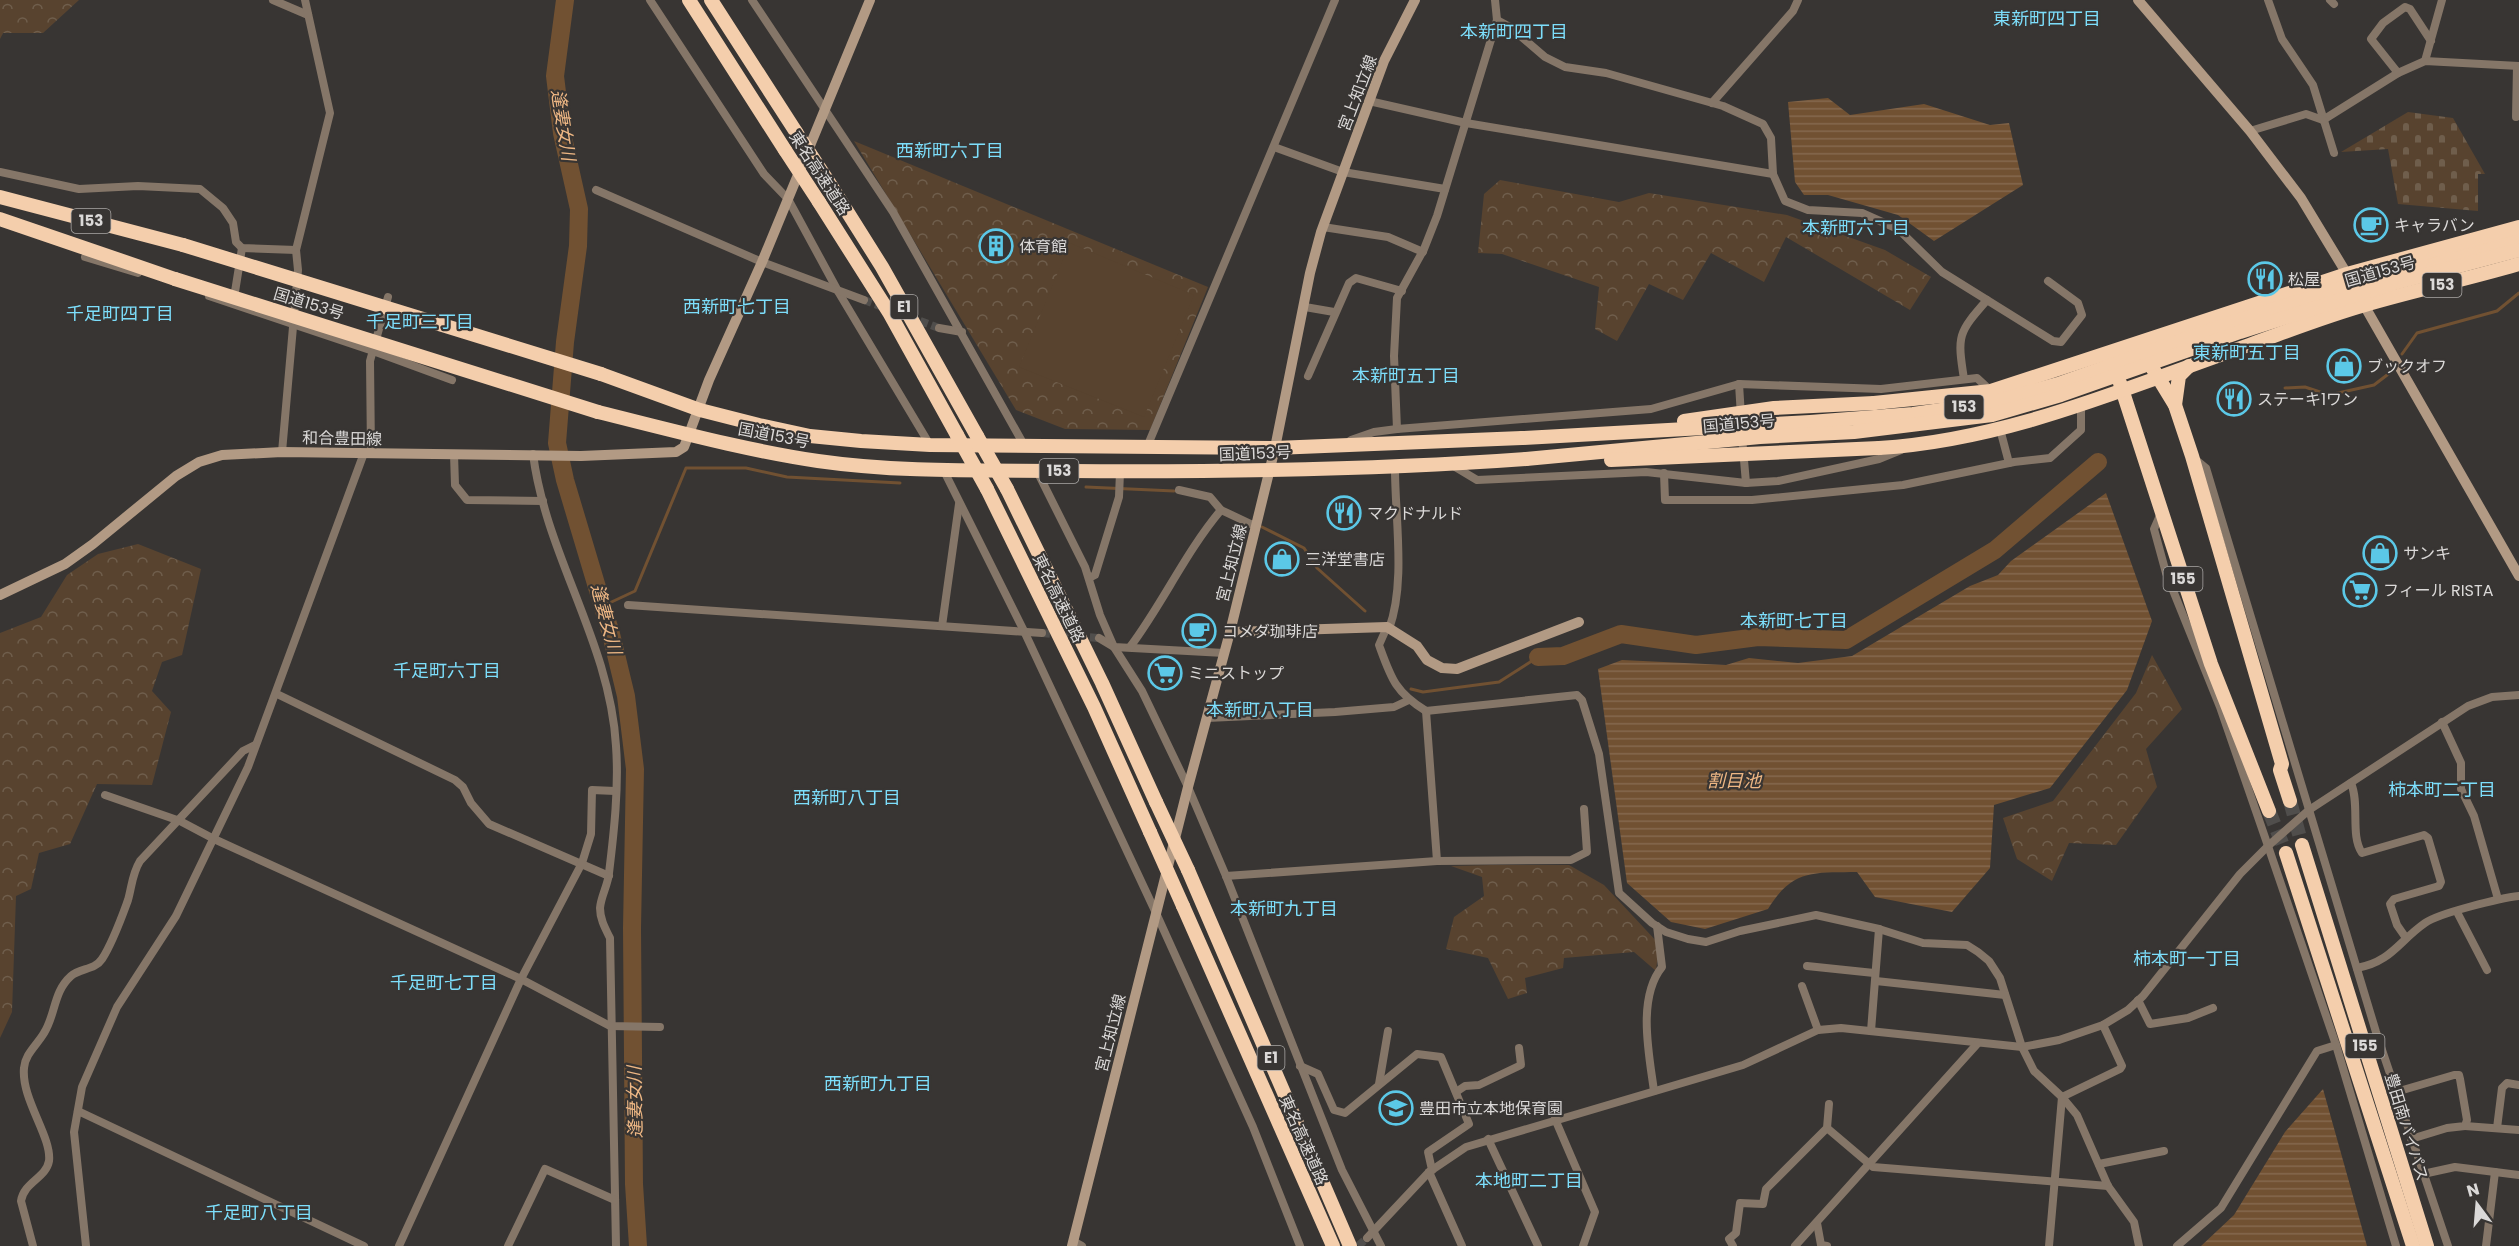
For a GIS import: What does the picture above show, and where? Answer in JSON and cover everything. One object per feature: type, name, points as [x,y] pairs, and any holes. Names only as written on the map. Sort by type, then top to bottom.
[{"type":"highway","name":"東名高速道路","points":[[689,0],[890,314],[987,489],[1089,697],[1333,1246]]},
{"type":"highway","name":"東名高速道路","points":[[711,0],[882,267],[1006,489],[1102,683],[1188,870],[1353,1246]]},
{"type":"highway","name":"国道153号","points":[[2,196],[183,245],[601,374],[700,410],[810,436],[930,445],[1024,444],[1275,448],[1521,438],[1913,414],[1990,403],[2058,384],[2332,290],[2519,238]]},
{"type":"highway","name":"国道153号","points":[[3,221],[176,279],[598,412],[689,434],[819,461],[943,469],[1120,472],[1269,468],[1395,469],[1760,437],[1854,432],[1992,415],[2061,395],[2338,300],[2519,250]]},
{"type":"highway","name":"153","points":[[1521,438],[1550,430],[1669,424],[1774,408],[1874,403],[1991,391],[2347,273],[2519,227]]},
{"type":"highway","name":"153","points":[[1526,459],[1542,463],[1912,446],[2000,429],[2081,406],[2362,301],[2519,264]]},
{"type":"highway","points":[[2277,297],[2362,301]]},
{"type":"highway","name":"155","points":[[2145,341],[2156,377],[2175,405],[2192,456],[2276,742],[2282,764],[2280,770],[2290,801]]},
{"type":"highway","name":"155","points":[[2110,352],[2211,664],[2268,806]]},
{"type":"highway","name":"155","points":[[2175,405],[2179,376],[2189,366]]},
{"type":"highway","name":"豊田南バイパス","points":[[2302,845],[2427,1246]]},
{"type":"highway","name":"豊田南バイパス","points":[[2286,853],[2413,1246]]},
{"type":"main road","name":"和合豊田線","points":[[0,595],[65,564],[176,476],[199,462],[233,453],[581,456],[676,452],[684,447],[700,410],[709,380],[762,262],[870,0]]},
{"type":"main road","name":"宮上知立線","points":[[1076,1244],[1156,913],[1230,632],[1275,448],[1310,273],[1323,227],[1370,101],[1398,32],[1415,0]]},
{"type":"main road","points":[[2138,0],[2250,131],[2301,198],[2347,273]]},
{"type":"main road","points":[[2362,301],[2519,576]]},
{"type":"main road","points":[[1230,632],[1388,628],[1417,646],[1427,660],[1442,668],[1457,669],[1579,622]]},
{"type":"street","points":[[273,0],[308,15]]},
{"type":"street","points":[[282,452],[298,270],[296,250],[330,113],[305,0]]},
{"type":"street","points":[[650,0],[764,174],[788,199],[839,292],[930,445]]},
{"type":"street","points":[[752,0],[824,112],[893,212],[1024,444]]},
{"type":"street","points":[[1147,447],[1335,0]]},
{"type":"street","points":[[1397,429],[1394,336],[1397,298],[1423,252],[1467,123],[1497,20],[1496,0]]},
{"type":"street","points":[[1712,103],[1793,11],[1798,0]]},
{"type":"street","points":[[2268,0],[2282,39],[2313,85],[2334,153]]},
{"type":"street","points":[[2425,61],[2442,0]]},
{"type":"street","points":[[2398,73],[2371,39],[2383,23],[2405,7],[2410,9],[2431,41]]},
{"type":"street","points":[[1497,20],[1510,27],[1545,57],[1565,68],[1606,73],[1712,103],[1763,124],[1771,138],[1773,174],[1785,201],[1808,210],[1862,213],[1898,230],[1942,272],[2053,340],[2061,342],[2082,315],[2078,303],[2048,281]]},
{"type":"street","points":[[2323,120],[2398,73],[2425,61],[2518,66],[2516,117]]},
{"type":"street","points":[[1370,101],[1467,123],[1773,174]]},
{"type":"street","points":[[2250,131],[2306,114],[2323,120]]},
{"type":"street","points":[[1274,147],[1343,172],[1445,189]]},
{"type":"street","points":[[0,172],[79,189],[138,186],[200,189],[223,208],[233,223],[236,242],[242,248],[296,250]]},
{"type":"street","points":[[596,190],[762,262],[864,300]]},
{"type":"street","points":[[1323,227],[1388,237],[1423,252]]},
{"type":"street","points":[[232,306],[242,248]]},
{"type":"street","points":[[85,256],[205,294],[232,306],[373,351],[452,380]]},
{"type":"street","points":[[2347,273],[2362,301]]},
{"type":"street","points":[[1308,376],[1349,282],[1356,278],[1402,291]]},
{"type":"street","points":[[86,1246],[75,1149],[82,1087],[117,1007],[176,916],[248,768],[255,745],[277,694],[368,453],[370,362],[388,297]]},
{"type":"street","points":[[1964,379],[1959,354],[1963,327],[1987,300]]},
{"type":"street","points":[[1305,307],[1334,312]]},
{"type":"street","points":[[939,328],[962,332]]},
{"type":"street","points":[[1338,445],[1374,432],[1397,429],[1651,409],[1739,384],[1881,389],[1977,378],[1991,391]]},
{"type":"street","points":[[1739,384],[1746,483]]},
{"type":"street","points":[[1664,473],[1665,500],[1752,500],[1903,485],[2009,463],[2050,458],[2081,430],[2081,406]]},
{"type":"street","points":[[2000,429],[2009,463]]},
{"type":"street","points":[[1450,465],[1477,480],[1664,473],[1746,483],[1778,480],[1879,459],[1912,446]]},
{"type":"street","points":[[454,454],[455,485],[467,500],[543,501]]},
{"type":"street","points":[[535,454],[543,501],[606,679],[617,748],[609,876],[600,909],[602,923],[610,938],[616,1246]]},
{"type":"street","points":[[2192,456],[2206,468],[2357,968],[2411,1139],[2448,1246]]},
{"type":"street","points":[[943,469],[1024,631],[1156,913],[1253,1127],[1299,1246]]},
{"type":"street","points":[[1395,469],[1398,565],[1396,610],[1379,645],[1392,679],[1400,692],[1426,711],[1577,695],[1582,700],[1599,754],[1616,886],[1625,900],[1657,926],[1688,939],[1706,942],[1740,931],[1816,915],[1879,929],[1923,943],[1967,945],[1989,962],[2000,978],[2022,1047],[2040,1079],[2062,1097],[2077,1115],[2109,1186],[2134,1222],[2139,1246]]},
{"type":"street","points":[[1037,471],[1089,578],[1100,615],[1114,647],[1142,691],[1188,787],[1226,876],[1342,1170],[1381,1246]]},
{"type":"street","points":[[1089,578],[1095,575],[1119,496],[1120,472]]},
{"type":"street","points":[[1179,490],[1210,497],[1221,510],[1255,526]]},
{"type":"street","points":[[942,626],[959,504]]},
{"type":"street","points":[[1130,647],[1157,611],[1180,565],[1221,510]]},
{"type":"street","points":[[2161,510],[2160,520],[2154,529],[2166,573],[2220,707],[2268,846],[2336,1046],[2396,1246]]},
{"type":"street","points":[[628,605],[1042,633]]},
{"type":"street","points":[[1099,638],[1114,647],[1224,653]]},
{"type":"street","points":[[277,694],[455,780],[464,788],[471,803],[489,825],[609,876]]},
{"type":"street","points":[[1367,1238],[1430,1171],[1456,1153],[1488,1139],[1743,1065],[1818,1030],[1841,1028],[2022,1047],[2059,1040],[2103,1025],[2128,1010],[2138,1000],[2240,874],[2309,810],[2442,722],[2476,703],[2492,697],[2519,695]]},
{"type":"street","points":[[1207,718],[1335,712],[1394,706],[1409,700]]},
{"type":"street","points":[[1426,711],[1437,861]]},
{"type":"street","points":[[2442,722],[2461,762],[2461,789],[2474,816],[2498,899]]},
{"type":"street","points":[[33,1246],[21,1201],[26,1186],[45,1169],[48,1154],[26,1088],[24,1068],[27,1056],[45,1032],[56,996],[64,984],[72,975],[94,966],[104,956],[128,900],[133,872],[140,861],[180,821],[243,751],[255,745]]},
{"type":"street","points":[[2350,783],[2357,798],[2356,833],[2362,853],[2424,836],[2428,838],[2441,882],[2439,886],[2394,899],[2390,904],[2397,925],[2406,938]]},
{"type":"street","points":[[399,1246],[521,978],[582,863],[591,834],[592,790],[615,791]]},
{"type":"street","points":[[105,795],[180,821],[213,839],[521,978],[612,1026],[651,1025],[660,1027]]},
{"type":"street","points":[[1226,876],[1437,861],[1571,860],[1587,852],[1584,809]]},
{"type":"street","points":[[2357,968],[2383,961],[2427,921],[2498,899],[2519,896]]},
{"type":"street","points":[[2457,912],[2487,970]]},
{"type":"street","points":[[1654,1091],[1645,1031],[1654,977],[1662,967],[1657,926]]},
{"type":"street","points":[[1871,1031],[1879,929]]},
{"type":"street","points":[[1807,966],[2005,995]]},
{"type":"street","points":[[1802,986],[1818,1030]]},
{"type":"street","points":[[2138,1000],[2150,1024],[2188,1018],[2213,1008]]},
{"type":"street","points":[[2062,1097],[2122,1066],[2103,1025]]},
{"type":"street","points":[[1379,1084],[1388,1031]]},
{"type":"street","points":[[1795,1246],[1978,1043]]},
{"type":"street","points":[[2177,1246],[2221,1208],[2317,1052],[2336,1046]]},
{"type":"street","points":[[1456,1092],[1465,1086],[1479,1085],[1521,1065],[1519,1048]]},
{"type":"street","points":[[1300,1066],[1318,1074],[1334,1110],[1344,1113],[1417,1054],[1442,1057],[1469,1124],[1428,1152],[1430,1171],[1462,1246]]},
{"type":"street","points":[[2396,1092],[2459,1075],[2467,1120],[2465,1126]]},
{"type":"street","points":[[2498,1128],[2502,1088],[2507,1083],[2519,1085]]},
{"type":"street","points":[[2049,1246],[2062,1097]]},
{"type":"street","points":[[1733,1246],[1729,1239],[1736,1233],[1740,1203],[1763,1204],[1766,1189],[1827,1128],[1829,1104]]},
{"type":"street","points":[[78,1111],[364,1246]]},
{"type":"street","points":[[1555,1119],[1595,1212],[1583,1246]]},
{"type":"street","points":[[2411,1139],[2447,1128],[2465,1126],[2519,1130]]},
{"type":"street","points":[[1827,1128],[1868,1165],[2054,1184],[2109,1186]]},
{"type":"street","points":[[1488,1139],[1538,1246]]},
{"type":"street","points":[[2099,1164],[2164,1151]]},
{"type":"street","points":[[2423,1174],[2455,1167],[2519,1176]]},
{"type":"street","points":[[508,1246],[545,1169],[615,1200]]},
{"type":"street","points":[[2486,1246],[2495,1172]]},
{"type":"street","points":[[1817,1223],[1821,1245],[1827,1246]]},
{"type":"green space","points":[[0,0],[79,0],[43,33],[3,33],[0,39]]},
{"type":"green space","points":[[2408,112],[2453,118],[2485,174],[2478,174],[2478,211],[2398,204],[2388,149],[2341,152]]},
{"type":"green space","points":[[854,141],[1208,287],[1150,430],[1065,429],[1016,410]]},
{"type":"green space","points":[[1500,180],[1619,202],[1649,193],[1787,215],[1885,250],[1931,277],[1910,310],[1786,237],[1764,282],[1711,253],[1683,300],[1649,284],[1617,341],[1595,329],[1599,287],[1502,254],[1478,253],[1484,194]]},
{"type":"green space","points":[[1070,243],[1194,295],[1144,417],[1019,367]]},
{"type":"green space","points":[[138,544],[201,569],[182,655],[162,662],[152,691],[171,712],[152,785],[97,784],[70,844],[39,853],[31,889],[16,896],[12,1012],[0,1038],[0,633],[41,617],[67,575],[98,554]]},
{"type":"green space","points":[[2152,655],[2182,709],[2146,749],[2157,787],[2116,845],[2069,843],[2052,881],[2017,859],[2003,818],[2053,801],[2136,693]]},
{"type":"green space","points":[[1569,865],[1604,885],[1659,944],[1656,971],[1634,952],[1564,958],[1563,968],[1525,978],[1527,993],[1508,999],[1488,958],[1446,949],[1454,917],[1484,896],[1482,877],[1451,866]]},
{"type":"water","points":[[1828,98],[1850,115],[1924,104],[1990,125],[2009,123],[2023,185],[1934,241],[1898,215],[1828,195],[1804,195],[1795,182],[1788,102]]},
{"type":"water","name":"割目池","points":[[2106,493],[2152,621],[2127,690],[2050,788],[1994,805],[1990,868],[1952,912],[1875,897],[1857,872],[1829,872],[1817,873],[1796,880],[1777,896],[1768,909],[1705,929],[1671,922],[1627,883],[1598,669],[1622,660],[1726,665],[1749,658],[1798,663],[1852,656],[1970,586],[1998,575],[2011,561]]},
{"type":"water","points":[[2323,1089],[2367,1246],[2201,1246],[2234,1215],[2285,1132]]},
{"type":"waterway","name":"逢妻女川","points":[[565,0],[555,76],[562,133],[579,209],[578,246],[565,342],[557,443],[565,480],[611,634],[626,696],[635,769],[632,928],[634,1184],[638,1246]]},
{"type":"waterway","points":[[2402,354],[2417,333],[2497,311],[2519,293]]},
{"type":"waterway","points":[[2285,388],[2305,387],[2329,395],[2374,385],[2391,372]]},
{"type":"waterway","name":"割目池","points":[[2098,462],[2104,459]]},
{"type":"waterway","name":"割目池","points":[[1538,657],[1563,656],[1621,634],[1696,645],[1758,637],[1846,640],[1995,550],[2098,462]]},
{"type":"waterway","points":[[603,606],[635,591],[686,468],[746,468],[787,477],[900,483]]},
{"type":"waterway","points":[[1086,487],[1174,491]]},
{"type":"waterway","points":[[1262,527],[1304,548],[1317,568],[1365,611]]},
{"type":"waterway","points":[[1411,689],[1423,692],[1499,682],[1538,657]]},
{"type":"tunnel","points":[[864,300],[939,328]]},
{"type":"tunnel","points":[[1042,633],[1099,638]]},
{"type":"tunnel","points":[[2290,801],[2302,845]]},
{"type":"tunnel","points":[[2269,811],[2286,853]]},
{"type":"tunnel","points":[[1358,1246],[1367,1238]]},
{"type":"place","name":"キャラバン","points":[[2371,225]]},
{"type":"place","name":"体育館","points":[[996,246]]},
{"type":"place","name":"松屋","points":[[2265,279]]},
{"type":"place","name":"ブックオフ","points":[[2344,366]]},
{"type":"place","name":"ステーキ1ワン","points":[[2234,399]]},
{"type":"place","name":"マクドナルド","points":[[1344,513]]},
{"type":"place","name":"サンキ","points":[[2380,553]]},
{"type":"place","name":"三洋堂書店","points":[[1282,559]]},
{"type":"place","name":"フィール RISTA","points":[[2360,590]]},
{"type":"place","name":"コメダ珈琲店","points":[[1199,631]]},
{"type":"place","name":"ミニストップ","points":[[1165,673]]},
{"type":"place","name":"豊田市立本地保育園","points":[[1396,1108]]},
{"type":"district","name":"東新町四丁目","points":[[2047,19]]},
{"type":"district","name":"本新町四丁目","points":[[1514,32]]},
{"type":"district","name":"西新町六丁目","points":[[950,151]]},
{"type":"district","name":"本新町六丁目","points":[[1856,228]]},
{"type":"district","name":"西新町七丁目","points":[[737,307]]},
{"type":"district","name":"千足町四丁目","points":[[120,314]]},
{"type":"district","name":"千足町三丁目","points":[[420,322]]},
{"type":"district","name":"東新町五丁目","points":[[2247,353]]},
{"type":"district","name":"本新町五丁目","points":[[1406,376]]},
{"type":"district","name":"本新町七丁目","points":[[1794,621]]},
{"type":"district","name":"千足町六丁目","points":[[447,671]]},
{"type":"district","name":"本新町八丁目","points":[[1260,710]]},
{"type":"district","name":"柿本町二丁目","points":[[2442,790]]},
{"type":"district","name":"西新町八丁目","points":[[847,798]]},
{"type":"district","name":"本新町九丁目","points":[[1284,909]]},
{"type":"district","name":"柿本町一丁目","points":[[2187,959]]},
{"type":"district","name":"千足町七丁目","points":[[444,983]]},
{"type":"district","name":"西新町九丁目","points":[[878,1084]]},
{"type":"district","name":"本地町二丁目","points":[[1529,1181]]},
{"type":"district","name":"千足町八丁目","points":[[259,1213]]}]
